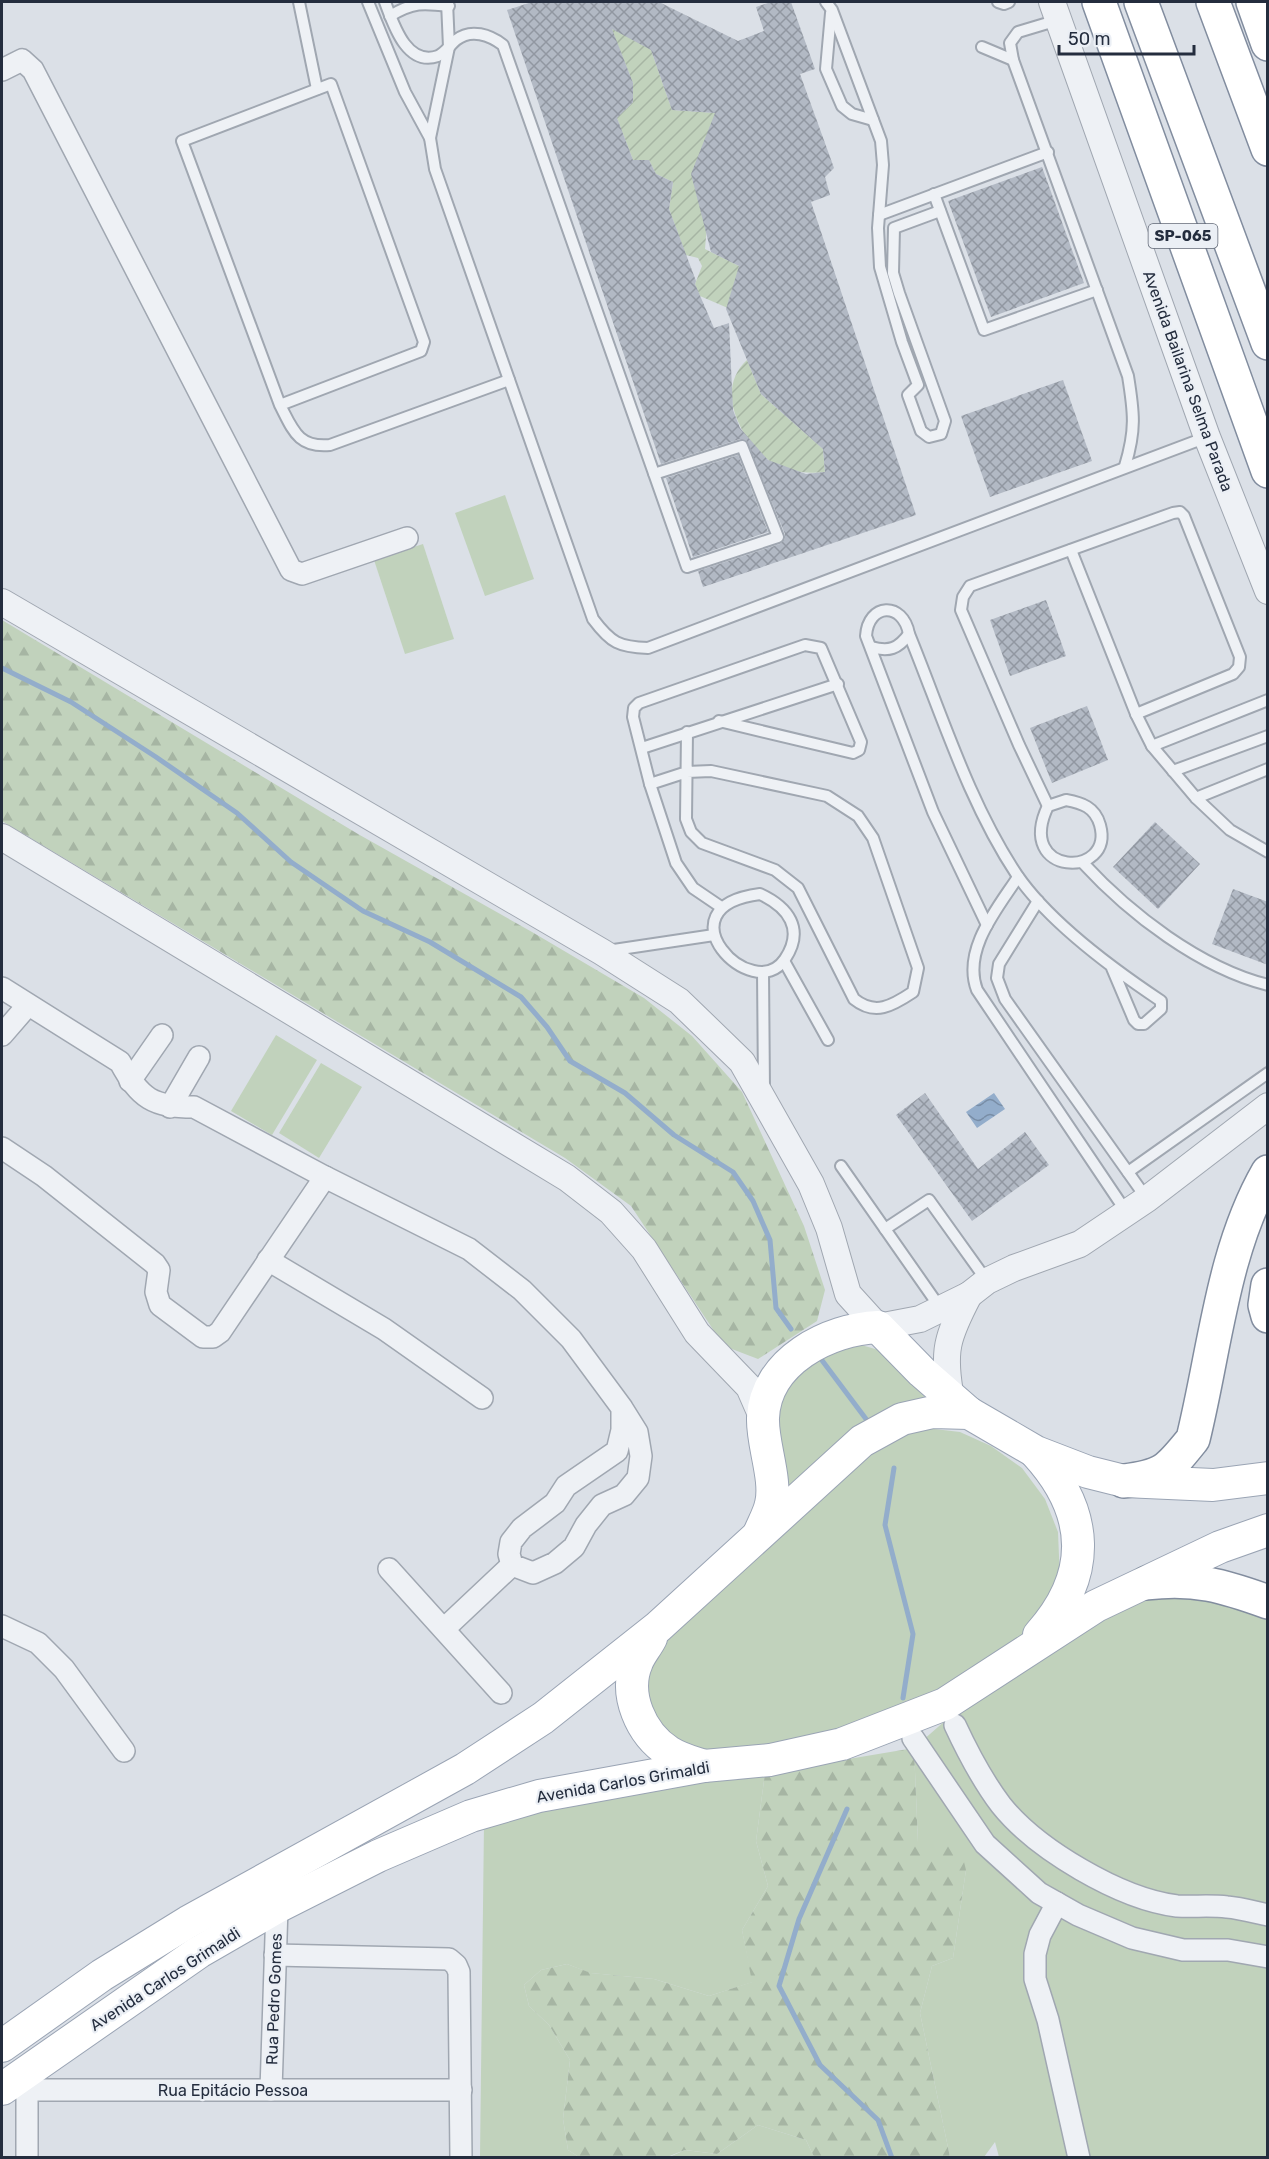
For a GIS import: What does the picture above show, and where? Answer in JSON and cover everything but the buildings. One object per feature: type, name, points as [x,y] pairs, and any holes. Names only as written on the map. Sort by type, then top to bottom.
[{"type":"highway","name":"SP-065","points":[[1098,2],[1268,471]]},
{"type":"highway","name":"SP-065","points":[[1141,2],[1268,343]]},
{"type":"highway","points":[[1213,2],[1268,149]]},
{"type":"highway","points":[[1252,2],[1268,44]]},
{"type":"highway","points":[[1124,1481],[1153,1477],[1174,1462],[1193,1439],[1238,1238],[1254,1195],[1268,1172]]},
{"type":"highway","points":[[1268,1286],[1265,1305],[1268,1316]]},
{"type":"highway","points":[[1147,1583],[1177,1579],[1220,1584],[1268,1602]]},
{"type":"main road","name":"Avenida Carlos Grimaldi","points":[[759,1534],[772,1503],[763,1419],[765,1401],[778,1378],[807,1349],[829,1337],[855,1328],[878,1327],[960,1405],[1036,1452],[1088,1473],[1124,1481],[1213,1485],[1268,1478]]},
{"type":"main road","name":"Avenida Carlos Grimaldi","points":[[2,2045],[102,1975],[188,1922],[465,1769],[543,1718],[658,1627],[759,1534],[787,1512],[862,1441],[902,1419],[960,1405]]},
{"type":"main road","points":[[1018,1658],[1058,1614],[1075,1575],[1078,1549],[1078,1527],[1065,1491],[1055,1474],[1036,1452]]},
{"type":"main road","name":"Avenida Carlos Grimaldi","points":[[12,2088],[199,1953],[277,1907],[378,1856],[471,1816],[539,1796],[704,1766],[770,1760],[842,1744],[945,1704],[1096,1606],[1220,1547],[1268,1530]]},
{"type":"main road","points":[[658,1627],[637,1662],[633,1684],[636,1707],[645,1729],[662,1746],[682,1758],[704,1766]]},
{"type":"main road","points":[[2,2045],[13,2055],[16,2065],[12,2088]]},
{"type":"street","name":"Avenida Bailarina Selma Parada","points":[[1055,11],[1207,437],[1268,591]]},
{"type":"street","points":[[2,70],[22,60],[33,70],[291,570],[302,574],[407,538]]},
{"type":"street","points":[[2,602],[602,952],[679,1001],[741,1062],[811,1184],[829,1228],[848,1294],[878,1327],[920,1319],[941,1310],[978,1288],[1080,1244],[1137,1206],[1268,1106]]},
{"type":"street","points":[[2,837],[567,1178],[611,1212],[644,1249],[697,1333],[750,1387],[763,1419]]},
{"type":"street","points":[[2,988],[120,1062],[130,1082],[147,1100],[170,1107],[194,1107],[325,1178],[469,1250],[513,1283],[572,1339],[622,1408],[636,1432],[641,1456],[638,1478],[624,1494],[602,1505],[586,1525],[574,1547],[555,1563],[533,1573],[512,1565]]},
{"type":"street","points":[[2,1035],[28,1005]]},
{"type":"street","points":[[130,1082],[162,1035]]},
{"type":"street","points":[[170,1107],[199,1057]]},
{"type":"street","points":[[2,1148],[44,1176],[155,1264],[159,1270],[156,1292],[160,1305],[203,1337],[213,1337],[220,1332],[325,1178]]},
{"type":"street","points":[[268,1260],[384,1329],[482,1398]]},
{"type":"street","points":[[960,1405],[945,1354],[948,1341],[978,1288]]},
{"type":"street","points":[[512,1565],[509,1554],[511,1542],[522,1528],[555,1503],[574,1480],[604,1463],[617,1451],[622,1430],[622,1408]]},
{"type":"street","points":[[444,1629],[512,1565]]},
{"type":"street","points":[[389,1569],[501,1693]]},
{"type":"street","points":[[2,1626],[38,1643],[64,1669],[124,1751]]},
{"type":"street","points":[[955,1725],[972,1761],[1001,1806],[1038,1840],[1087,1874],[1134,1894],[1175,1905],[1228,1907],[1268,1914]]},
{"type":"street","points":[[914,1738],[985,1844],[1039,1893],[1078,1915],[1132,1938],[1183,1950],[1228,1950],[1268,1957]]},
{"type":"street","points":[[1057,1903],[1040,1935],[1035,1954],[1035,1979],[1048,2020],[1079,2157]]},
{"type":"street","name":"Rua Pedro Gomes","points":[[271,2090],[277,1907]]},
{"type":"street","points":[[276,1955],[448,1959],[456,1965],[459,1972],[460,2157]]},
{"type":"street","points":[[12,2088],[22,2154]]},
{"type":"street","name":"Rua Epitácio Pessoa","points":[[12,2088],[461,2090]]},
{"type":"lane","points":[[299,2],[317,89]]},
{"type":"lane","points":[[368,2],[405,92],[430,138],[435,169],[593,619],[606,636],[624,647],[648,648],[1125,466],[1207,437]]},
{"type":"lane","points":[[385,2],[398,36],[411,52],[427,58],[440,56],[457,39],[473,33],[491,35],[503,45],[654,474],[687,567],[778,537],[742,446],[654,474]]},
{"type":"lane","points":[[998,2],[1004,4],[1009,2]]},
{"type":"lane","points":[[390,16],[408,6],[424,3],[448,4],[449,47],[430,138]]},
{"type":"lane","points":[[829,6],[881,141],[883,165],[879,215],[880,267],[918,385],[908,395],[921,431],[929,437],[941,434],[945,421],[909,326],[893,273],[894,228],[940,211]]},
{"type":"lane","points":[[829,6],[826,69],[842,106],[852,114],[873,120]]},
{"type":"lane","points":[[1055,11],[1018,32],[1010,43],[1013,60],[1128,376],[1134,412],[1134,438],[1125,466]]},
{"type":"lane","points":[[982,46],[1013,60]]},
{"type":"lane","points":[[280,405],[421,351],[424,342],[331,84],[182,141],[280,405],[295,433],[305,442],[317,446],[330,445],[509,380]]},
{"type":"lane","points":[[879,215],[1048,152]]},
{"type":"lane","points":[[934,194],[984,330],[1097,290]]},
{"type":"lane","points":[[1048,806],[1066,800],[1083,803],[1097,816],[1102,833],[1100,842],[1097,850],[1083,863],[1066,865],[1050,856],[1041,841],[1041,823],[1048,806],[961,610],[963,597],[970,586],[1180,512],[1184,516],[1240,657],[1239,667],[1233,674],[1136,714]]},
{"type":"lane","points":[[1071,550],[1136,714],[1152,746],[1197,798],[1230,830],[1268,852]]},
{"type":"lane","points":[[987,925],[933,812],[866,636],[867,624],[874,614],[886,610],[899,613],[907,622],[909,634],[974,795],[996,840],[1018,877],[1038,901],[1112,968],[1161,1001],[1161,1010],[1144,1024],[1138,1024],[1134,1020],[1112,968]]},
{"type":"lane","points":[[871,647],[886,651],[900,646],[909,634]]},
{"type":"lane","points":[[719,721],[853,753],[859,750],[861,742],[821,648],[805,645],[639,704],[634,708],[633,717],[650,784],[676,863],[683,877],[693,888],[721,907]]},
{"type":"lane","points":[[642,748],[838,684]]},
{"type":"lane","points":[[1152,746],[1268,700]]},
{"type":"lane","points":[[650,784],[687,772],[711,771],[827,796],[858,816],[873,838],[918,968],[913,992],[896,1004],[876,1010],[864,1007],[854,999],[798,888],[775,870],[702,843],[691,832],[686,819],[687,772],[687,732]]},
{"type":"lane","points":[[1173,771],[1268,736]]},
{"type":"lane","points":[[1197,798],[1268,770]]},
{"type":"lane","points":[[1083,863],[1109,890],[1157,931],[1244,979],[1268,985]]},
{"type":"lane","points":[[1018,877],[987,925],[973,960],[972,977],[976,990],[1137,1206]]},
{"type":"lane","points":[[760,894],[779,903],[792,920],[794,941],[784,961],[774,969],[763,972],[746,970],[732,962],[721,950],[714,935],[716,917],[721,907],[738,896],[760,894]]},
{"type":"lane","points":[[1038,901],[999,964],[997,978],[1005,999],[1128,1172],[1137,1206]]},
{"type":"lane","points":[[602,952],[714,935]]},
{"type":"lane","points":[[784,961],[828,1040]]},
{"type":"lane","points":[[763,972],[764,1100]]},
{"type":"lane","points":[[1128,1172],[1268,1073]]},
{"type":"lane","points":[[841,1166],[941,1310]]},
{"type":"lane","points":[[885,1229],[929,1200],[978,1288]]},
{"type":"green space","points":[[606,16],[651,50],[672,110],[716,113],[705,249],[739,266],[737,312],[700,296],[695,284],[702,266],[698,258],[686,255],[669,209],[673,182],[656,174],[649,160],[633,160],[615,113],[625,110],[633,102],[633,83]]},
{"type":"green space","points":[[747,360],[761,394],[823,449],[825,472],[810,473],[780,467],[757,450],[748,438],[734,412],[732,398],[733,385],[738,372]]},
{"type":"green space","points":[[505,495],[534,579],[485,596],[455,513]]},
{"type":"green space","points":[[423,544],[454,639],[405,654],[374,560]]},
{"type":"green space","points":[[2,620],[358,834],[644,998],[692,1036],[742,1092],[804,1226],[825,1290],[817,1321],[758,1359],[724,1346],[631,1206],[565,1158],[2,821]]},
{"type":"green space","points":[[276,1035],[317,1060],[272,1135],[231,1111]]},
{"type":"green space","points":[[321,1063],[362,1087],[319,1158],[279,1133]]},
{"type":"green space","points":[[858,1344],[882,1351],[932,1405],[778,1510],[776,1463],[779,1401],[805,1362]]},
{"type":"green space","points":[[926,1428],[960,1432],[991,1446],[1022,1468],[1045,1499],[1058,1532],[1060,1580],[1027,1635],[953,1687],[858,1729],[705,1756],[668,1739],[644,1695],[655,1649],[881,1440]]},
{"type":"green space","points":[[1177,1579],[1267,1616],[1267,2157],[999,2157],[995,2142],[984,2157],[950,2157],[920,2013],[932,1966],[953,1958],[966,1870],[918,1842],[914,1748],[1018,1657]]},
{"type":"green space","points":[[914,1748],[918,1842],[959,1842],[966,1870],[953,1958],[932,1966],[920,2013],[950,2157],[814,2157],[806,2140],[758,2125],[717,2154],[685,2150],[667,2157],[579,2157],[568,2150],[563,2119],[570,2060],[549,2025],[529,2006],[524,1985],[541,1970],[567,1964],[591,1973],[654,1979],[709,1996],[752,1982],[742,1930],[768,1886],[756,1841],[765,1773]]},
{"type":"green space","points":[[765,1773],[756,1841],[768,1886],[742,1930],[753,1982],[709,1996],[654,1979],[590,1973],[567,1964],[541,1970],[524,1985],[529,2006],[549,2025],[570,2060],[563,2119],[568,2150],[579,2157],[480,2158],[484,1823],[617,1793]]},
{"type":"green space","points":[[758,2125],[806,2140],[814,2157],[667,2158],[685,2150],[717,2154]]},
{"type":"water","points":[[994,1093],[1005,1109],[977,1128],[966,1112]]},
{"type":"waterway","points":[[2,668],[71,702],[156,757],[237,813],[291,862],[363,911],[430,942],[521,997],[547,1027],[570,1061],[625,1093],[674,1135],[733,1172],[753,1201],[770,1240],[776,1308],[791,1329]]},
{"type":"waterway","points":[[821,1359],[866,1419]]},
{"type":"waterway","points":[[894,1468],[885,1525],[913,1634],[903,1698]]},
{"type":"waterway","points":[[847,1809],[799,1919],[779,1986],[820,2065],[878,2120],[892,2158]]}]
